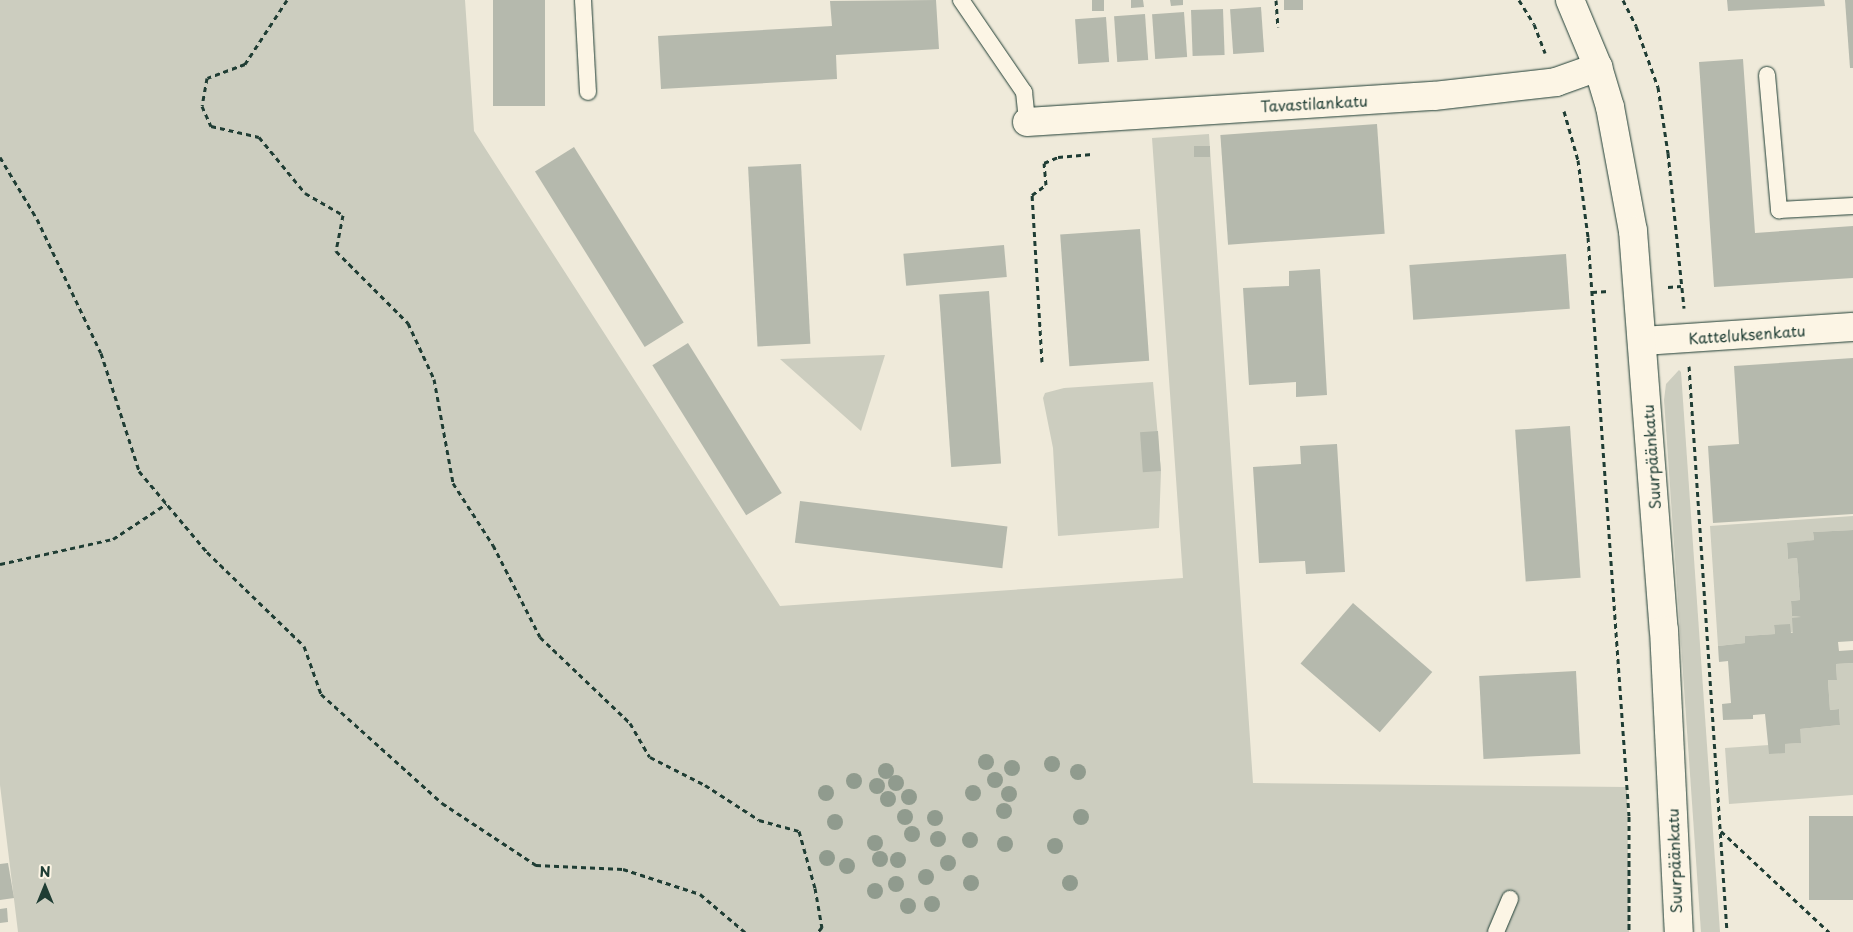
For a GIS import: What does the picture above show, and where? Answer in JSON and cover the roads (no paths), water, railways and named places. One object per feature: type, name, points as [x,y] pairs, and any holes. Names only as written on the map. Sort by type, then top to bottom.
[{"type":"street","name":"Suurpäänkatu","points":[[1570,0],[1598,67],[1622,165],[1633,231],[1664,630],[1677,929]]},
{"type":"street","name":"Tavastilankatu","points":[[1027,122],[1434,96],[1556,82],[1598,67]]},
{"type":"street","name":"Katteluksenkatu","points":[[1642,341],[1853,327]]},
{"type":"lane","points":[[583,0],[588,92]]},
{"type":"lane","points":[[961,0],[1024,92],[1027,122]]},
{"type":"lane","points":[[1767,75],[1779,210],[1853,206]]},
{"type":"lane","points":[[1496,932],[1510,899]]}]
